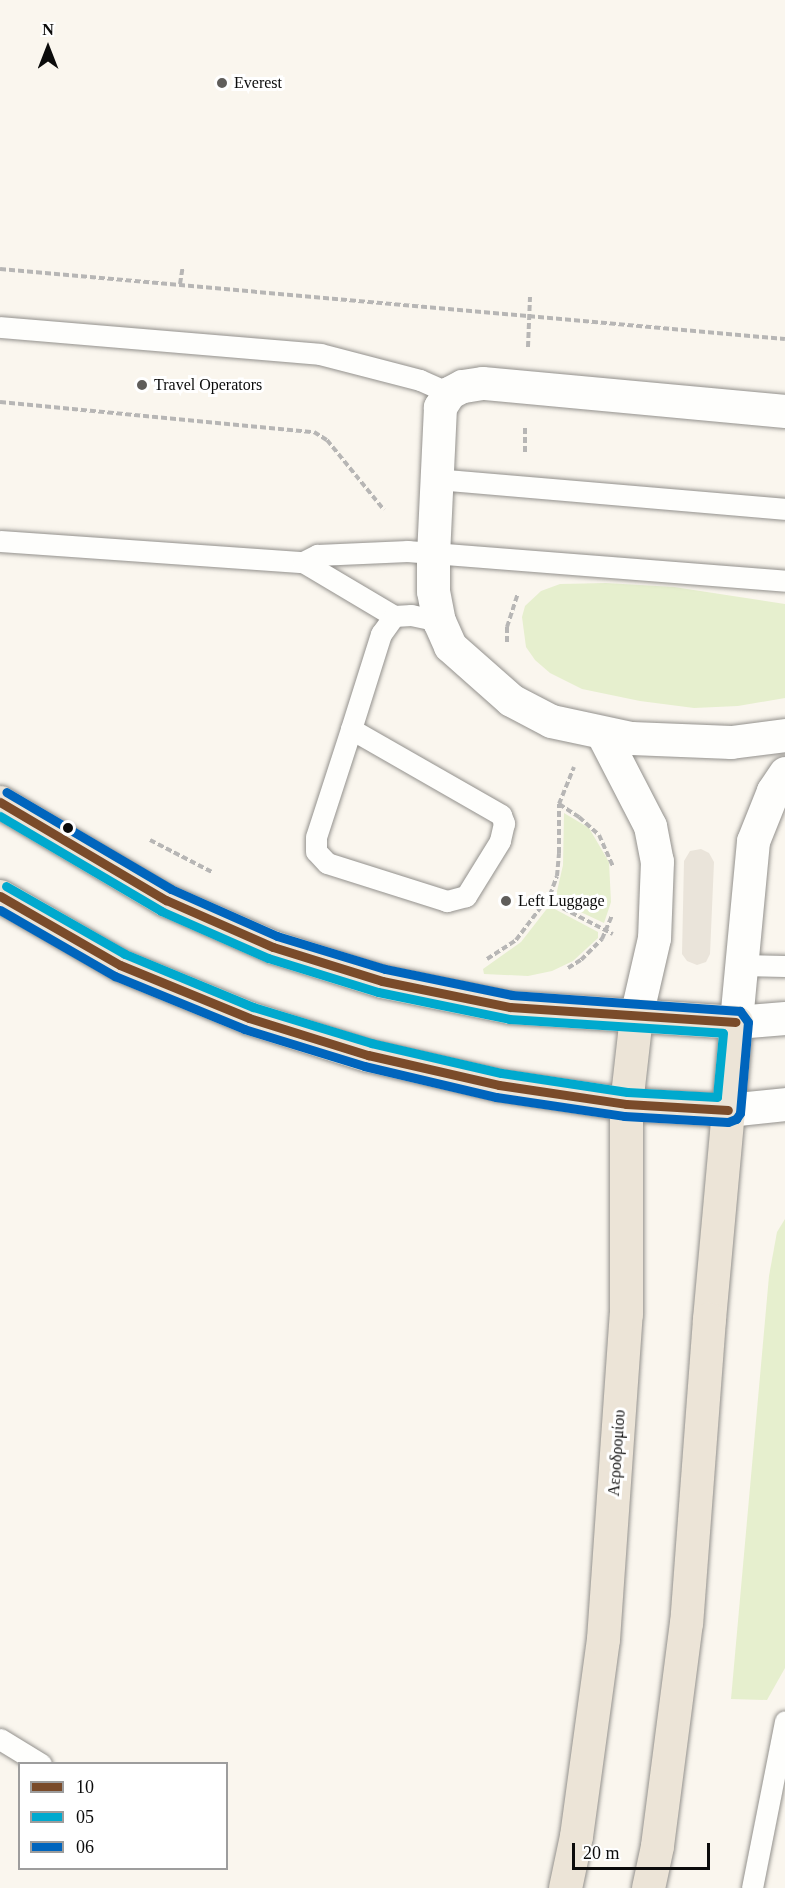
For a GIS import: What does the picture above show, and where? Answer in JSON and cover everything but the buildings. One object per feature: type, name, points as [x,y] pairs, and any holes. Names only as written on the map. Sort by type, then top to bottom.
[{"type":"main road","points":[[0,802],[166,900],[273,946],[382,981],[510,1007],[736,1022],[709,1318],[686,1622],[657,1846],[648,1888]]},
{"type":"main road","points":[[0,896],[120,965],[249,1018],[368,1055],[500,1085],[626,1104],[728,1110]]},
{"type":"main road","name":"Αεροδρομίου","points":[[565,1888],[576,1836],[604,1628],[626,1314],[626,1104],[636,1016]]},
{"type":"street","points":[[785,411],[483,383],[462,386],[448,393],[440,406],[433,553],[433,591],[439,621],[450,646],[511,700],[551,721],[602,733],[662,741],[731,742],[785,735]]},
{"type":"street","points":[[602,733],[650,826],[657,861],[654,938],[636,1016]]},
{"type":"street","points":[[785,773],[773,791],[753,842],[736,1022],[785,1018]]},
{"type":"street","points":[[728,1110],[785,1104]]},
{"type":"lane","points":[[0,327],[320,354],[420,380],[448,393]]},
{"type":"lane","points":[[436,479],[785,509]]},
{"type":"lane","points":[[0,541],[303,562],[394,616],[411,615],[439,621]]},
{"type":"lane","points":[[303,562],[316,555],[345,552],[433,553],[785,581]]},
{"type":"lane","points":[[351,729],[501,815],[504,823],[500,842],[466,896],[447,901],[327,863],[316,851],[316,837],[381,634],[394,616]]},
{"type":"lane","points":[[741,965],[785,966]]},
{"type":"lane","points":[[752,1888],[785,1721]]},
{"type":"lane","points":[[0,1739],[38,1762]]},
{"type":"path","points":[[180,284],[183,266]]},
{"type":"path","points":[[0,269],[785,339]]},
{"type":"path","points":[[528,351],[530,297]]},
{"type":"path","points":[[0,402],[314,432],[327,440],[384,510]]},
{"type":"path","points":[[484,961],[516,940],[547,900],[557,876],[560,842],[559,804]]},
{"type":"path","points":[[547,900],[606,930]]},
{"type":"green space","points":[[606,583],[674,587],[785,604],[785,698],[738,706],[694,708],[640,701],[582,689],[550,673],[535,660],[526,647],[522,617],[525,606],[541,591],[560,584]]},
{"type":"green space","points":[[564,813],[589,828],[609,862],[611,902],[604,923],[555,900],[563,865]]},
{"type":"green space","points":[[549,906],[598,932],[598,938],[573,961],[552,971],[528,976],[484,974],[483,969],[521,942]]},
{"type":"green space","points":[[785,1219],[785,1668],[767,1700],[731,1699],[769,1276],[777,1232]]},
{"type":"shaded area","points":[[701,849],[709,853],[714,862],[710,954],[706,962],[697,965],[687,961],[682,954],[684,861],[690,851]]},
{"type":"transit line","name":"06","points":[[0,910],[115,976],[244,1029],[364,1066],[496,1097],[624,1116],[728,1122],[736,1119],[740,1113],[748,1022],[740,1011],[512,995],[385,969],[277,936],[171,889],[6,792]]},
{"type":"transit line","name":"10","points":[[0,802],[166,900],[273,947],[382,981],[510,1007],[736,1022]]},
{"type":"transit line","name":"05","points":[[0,816],[161,911],[268,958],[378,992],[509,1019],[723,1033],[717,1097],[627,1092],[501,1073],[371,1043],[253,1007],[125,954],[6,886]]},
{"type":"transit line","name":"10","points":[[0,896],[120,965],[249,1018],[368,1055],[499,1085],[626,1104],[728,1110]]},
{"type":"place","name":"Everest","points":[[222,83]]},
{"type":"place","name":"Travel Operators","points":[[142,385]]},
{"type":"place","name":"Left Luggage","points":[[506,901]]}]
